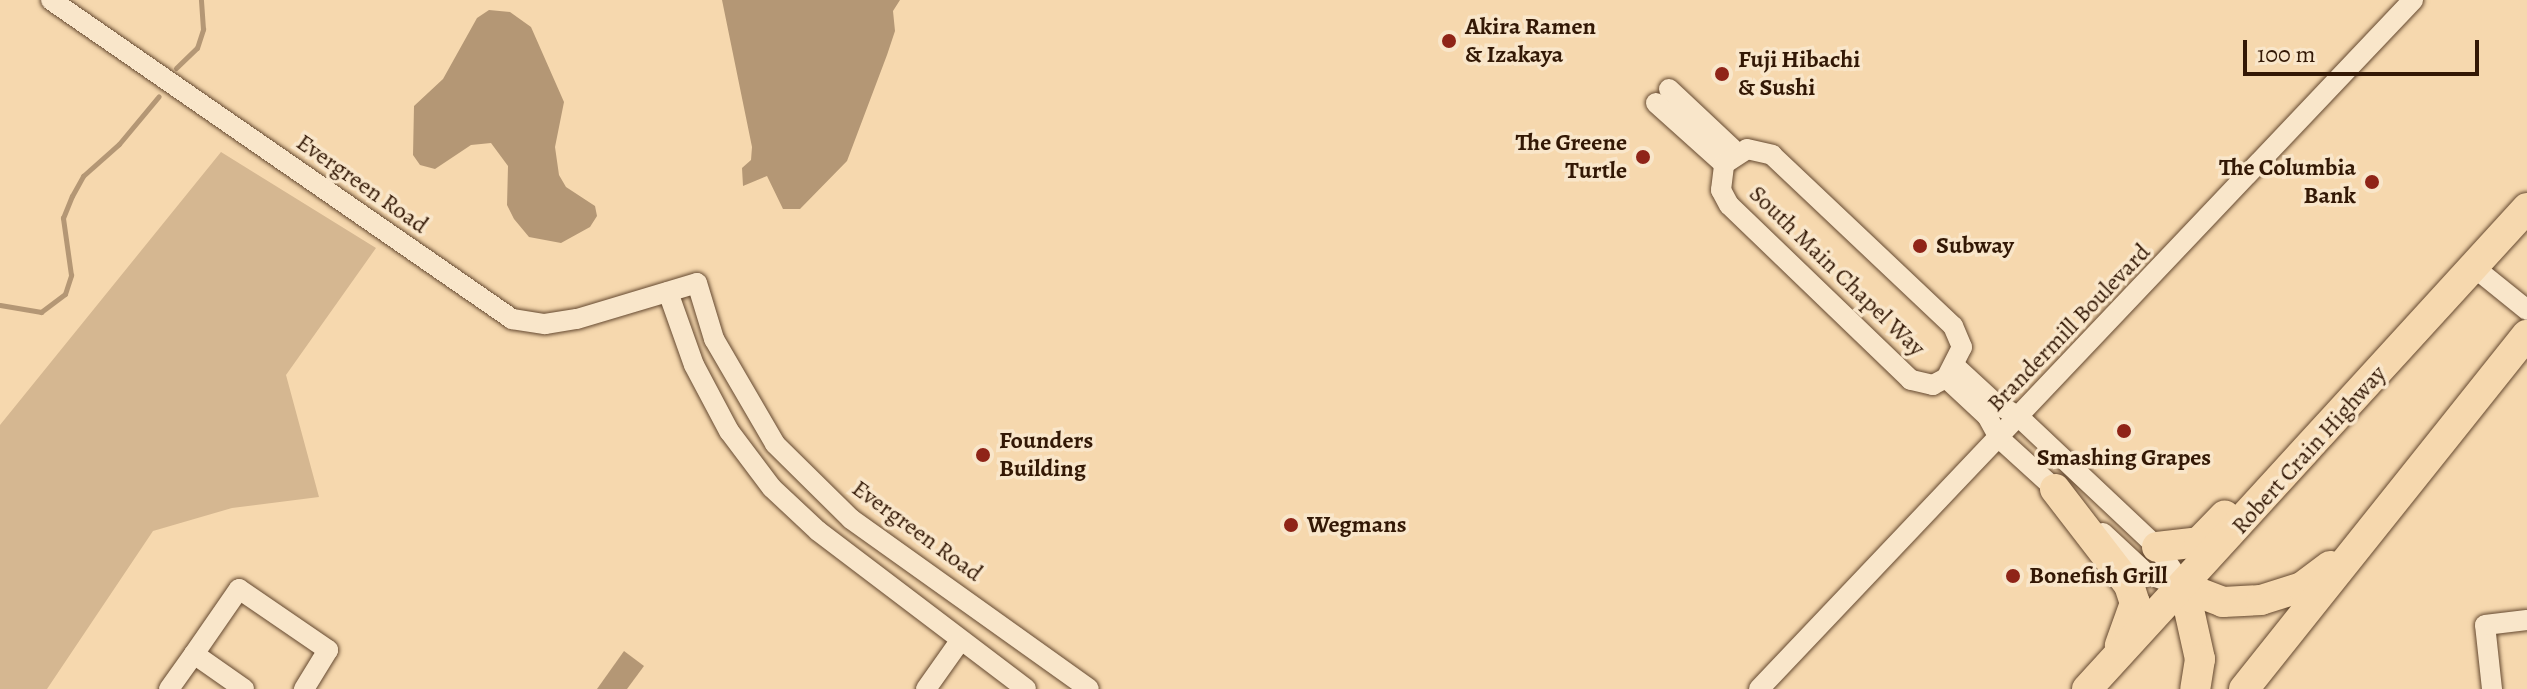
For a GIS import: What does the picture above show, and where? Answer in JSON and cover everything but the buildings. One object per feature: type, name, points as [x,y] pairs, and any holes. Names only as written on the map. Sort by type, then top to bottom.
[{"type":"highway","name":"Robert Crain Highway","points":[[2095,682],[2527,208]]},
{"type":"highway","points":[[2157,547],[2199,542],[2315,420],[2417,331]]},
{"type":"highway","points":[[2244,689],[2527,335]]},
{"type":"highway","points":[[2055,489],[2129,585],[2135,603],[2131,625],[2095,682]]},
{"type":"highway","points":[[2184,587],[2223,602],[2261,600],[2302,587],[2360,544]]},
{"type":"highway","points":[[2184,587],[2200,659],[2195,689]]},
{"type":"street","name":"Evergreen Road","points":[[51,0],[512,319],[545,324],[577,319],[697,283],[714,339],[744,397],[775,444],[851,519],[1089,689]]},
{"type":"street","name":"Brandermill Boulevard","points":[[1759,689],[2413,0]]},
{"type":"street","points":[[1662,96],[1730,158]]},
{"type":"street","name":"South Main Chapel Way","points":[[1759,149],[1772,155],[1953,326],[1962,347],[1951,372],[1933,385],[1911,380],[1752,227],[1721,190],[1730,158],[1759,149]]},
{"type":"street","points":[[2475,268],[2527,310]]},
{"type":"street","points":[[668,292],[701,378],[729,431],[772,488],[818,531],[1026,689]]},
{"type":"street","points":[[1951,372],[1987,416],[1999,438],[2147,574],[2184,587]]},
{"type":"street","name":"South Main Chapel Way","points":[[1951,372],[2019,417],[2157,547],[2184,587]]},
{"type":"street","points":[[169,689],[239,589],[328,650],[304,689]]},
{"type":"street","points":[[2492,689],[2485,625],[2527,620]]},
{"type":"street","points":[[926,689],[960,641]]},
{"type":"street","points":[[194,654],[244,689]]},
{"type":"shaded area","points":[[722,0],[900,0],[893,11],[895,31],[847,161],[800,209],[783,209],[767,176],[743,186],[742,168],[751,160],[752,147]]},
{"type":"shaded area","points":[[489,10],[510,12],[531,27],[564,102],[555,147],[559,175],[566,187],[595,206],[597,216],[590,227],[561,243],[529,237],[514,219],[507,205],[508,166],[491,143],[471,145],[435,169],[420,165],[413,155],[414,106],[443,79],[477,18]]},
{"type":"shaded area","points":[[221,152],[376,248],[286,375],[319,497],[232,508],[153,531],[47,689],[0,689],[0,425]]},
{"type":"shaded area","points":[[624,651],[644,666],[627,689],[597,689]]},
{"type":"waterway","points":[[176,68],[197,48],[203,29],[201,0]]},
{"type":"waterway","points":[[0,305],[41,312],[65,294],[71,275],[63,218],[72,196],[83,176],[119,144],[159,96]]},
{"type":"place","name":"Akira Ramen & Izakaya","points":[[1449,41]]},
{"type":"place","name":"Fuji Hibachi & Sushi","points":[[1722,74]]},
{"type":"place","name":"The Greene Turtle","points":[[1643,157]]},
{"type":"place","name":"The Columbia Bank","points":[[2372,182]]},
{"type":"place","name":"Subway","points":[[1920,246]]},
{"type":"place","name":"Smashing Grapes","points":[[2124,431]]},
{"type":"place","name":"Founders Building","points":[[983,455]]},
{"type":"place","name":"Wegmans","points":[[1291,525]]},
{"type":"place","name":"Bonefish Grill","points":[[2013,576]]}]
